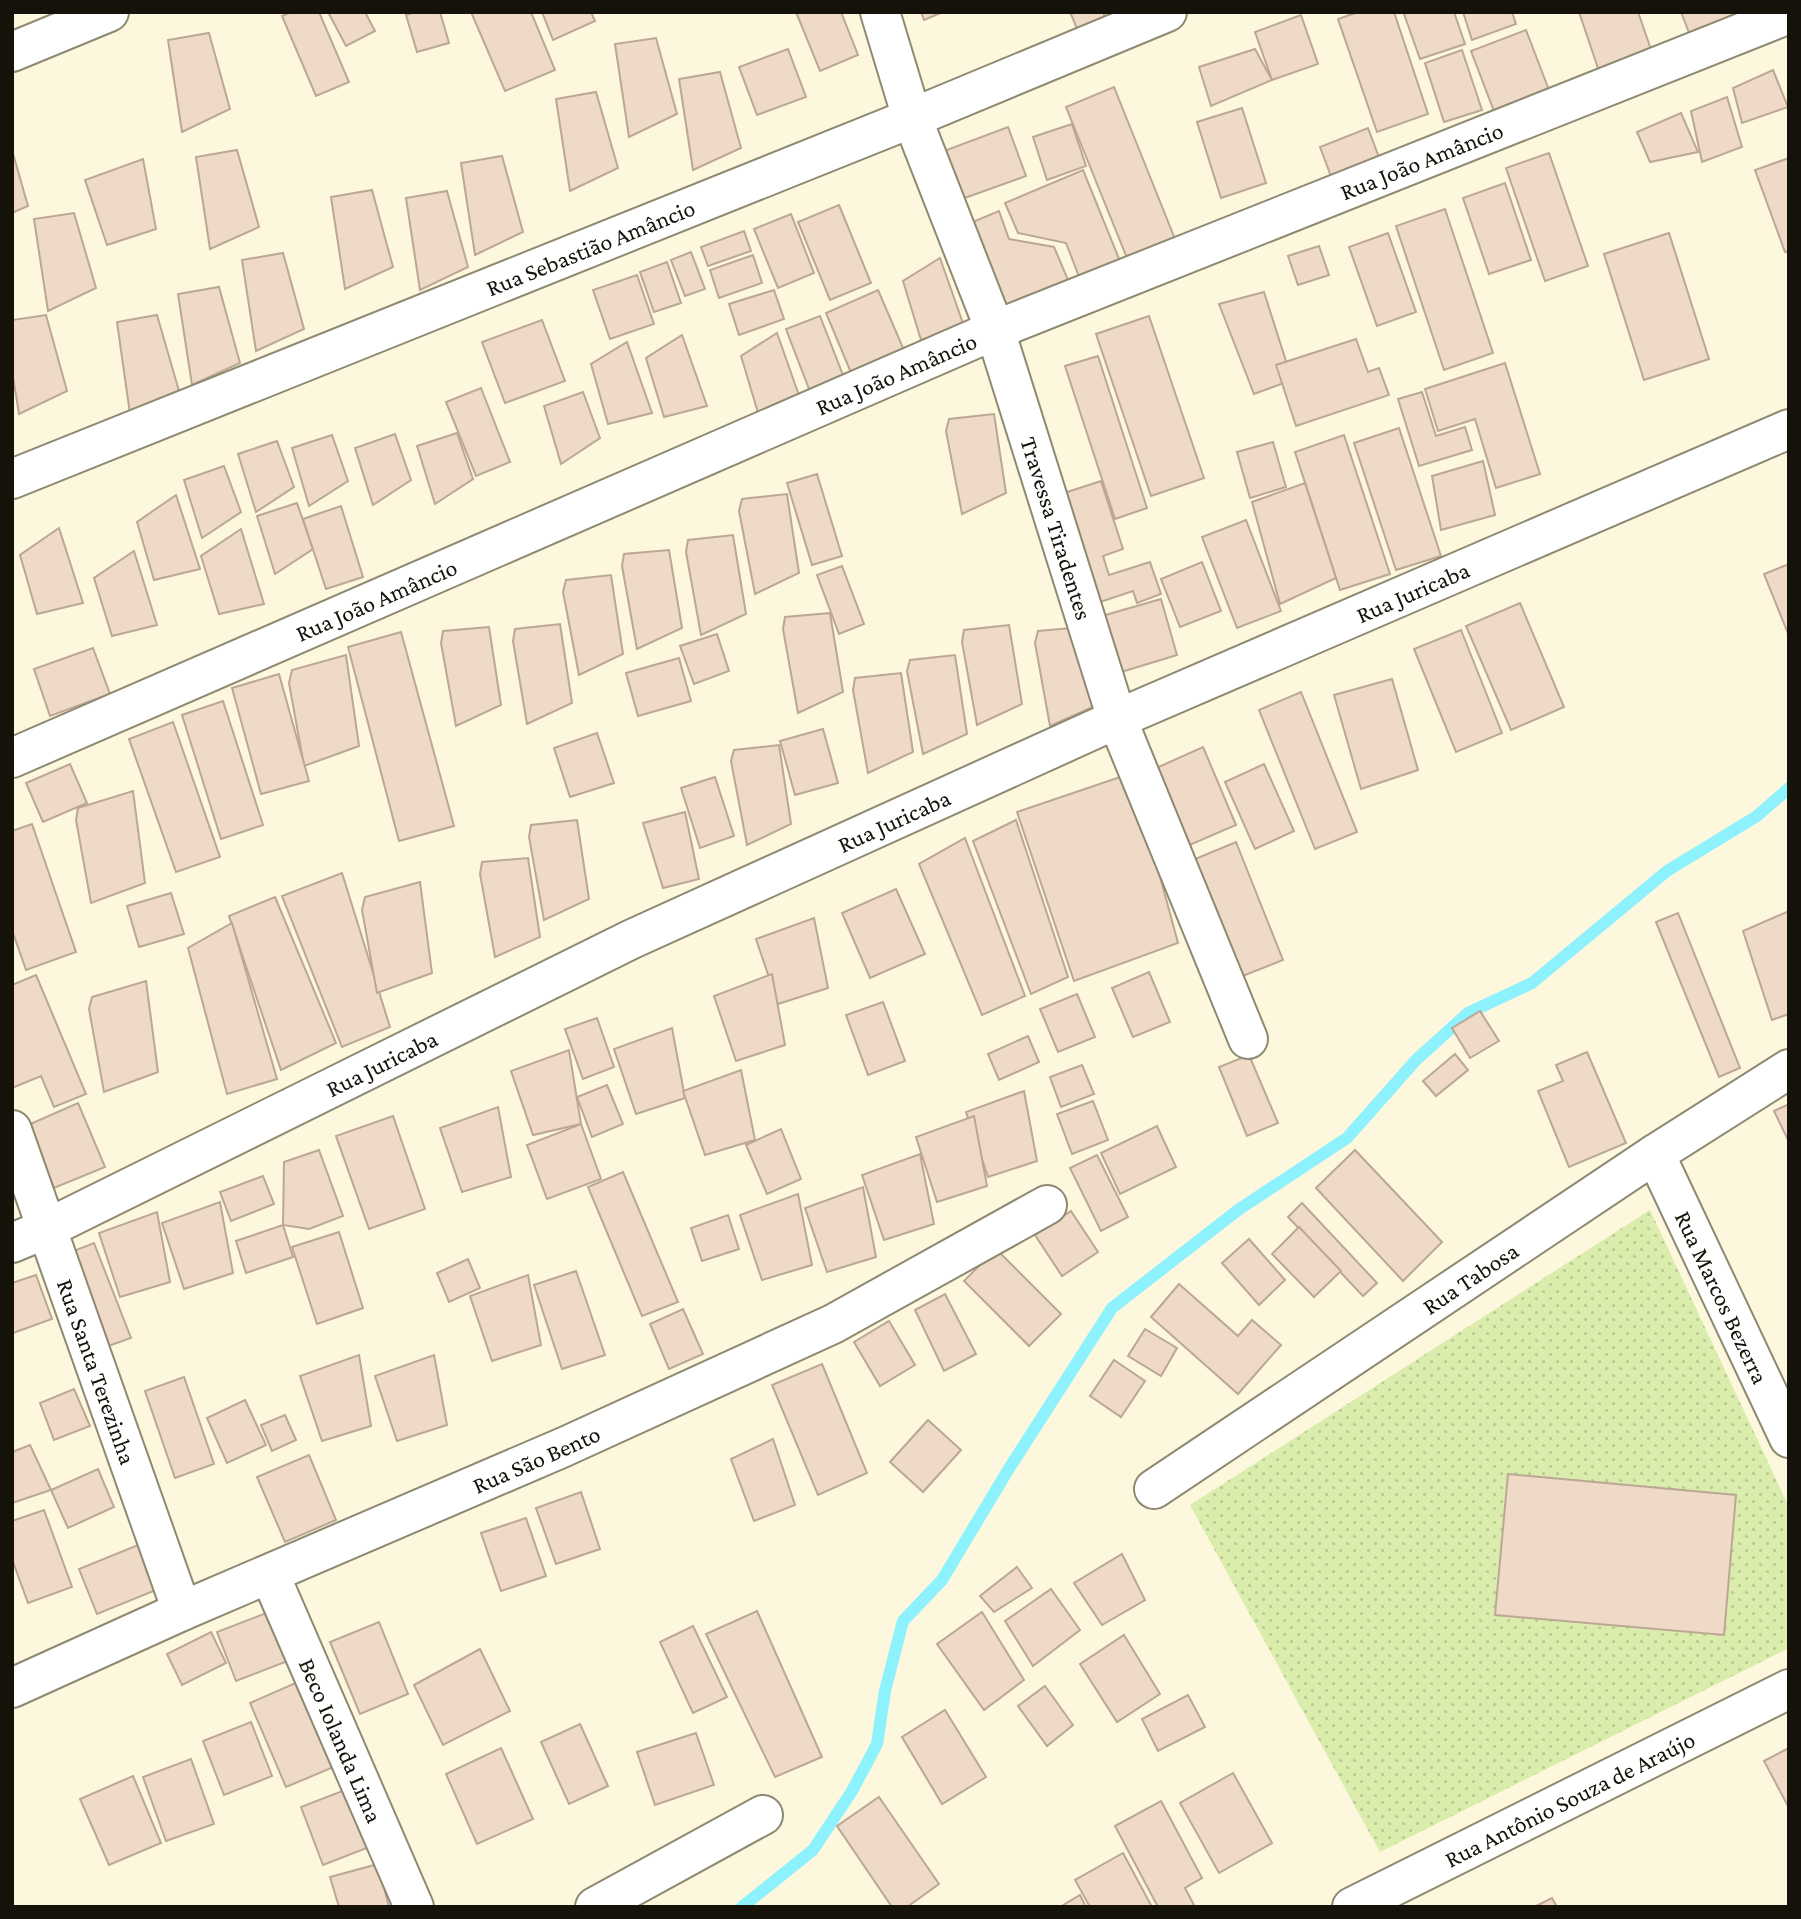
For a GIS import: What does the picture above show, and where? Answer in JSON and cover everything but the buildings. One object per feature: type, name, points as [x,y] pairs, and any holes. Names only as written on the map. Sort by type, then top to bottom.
[{"type":"street","points":[[12,52],[108,12]]},
{"type":"street","name":"Travessa Tiradentes","points":[[880,12],[912,118],[995,330],[1118,719],[1248,1040]]},
{"type":"street","name":"Rua Sebastião Amâncio","points":[[12,479],[912,118],[1167,12]]},
{"type":"street","name":"Rua João Amâncio","points":[[12,758],[995,330],[1789,13]]},
{"type":"street","name":"Rua Juricaba","points":[[12,1243],[48,1228],[632,939],[1118,719],[1789,429]]},
{"type":"street","name":"Rua Tabosa","points":[[1154,1489],[1655,1154],[1789,1069]]},
{"type":"street","name":"Rua Santa Terezinha","points":[[12,1130],[183,1611]]},
{"type":"street","name":"Rua Marcos Bezerra","points":[[1655,1154],[1789,1438]]},
{"type":"street","name":"Rua São Bento","points":[[12,1688],[183,1611],[564,1447],[833,1324],[1047,1205]]},
{"type":"street","name":"Beco Iolanda Lima","points":[[270,1575],[414,1907]]},
{"type":"street","name":"Rua Antônio Souza de Araújo","points":[[1353,1907],[1789,1689]]},
{"type":"street","points":[[595,1907],[763,1815]]},
{"type":"green space","points":[[1650,1210],[1789,1507],[1789,1648],[1380,1852],[1190,1505]]},
{"type":"waterway","points":[[742,1907],[813,1850],[852,1791],[877,1744],[885,1691],[903,1621],[942,1580],[1008,1470],[1112,1308],[1238,1210],[1347,1138],[1416,1060],[1468,1013],[1532,983],[1667,871],[1757,816],[1789,788]]}]
